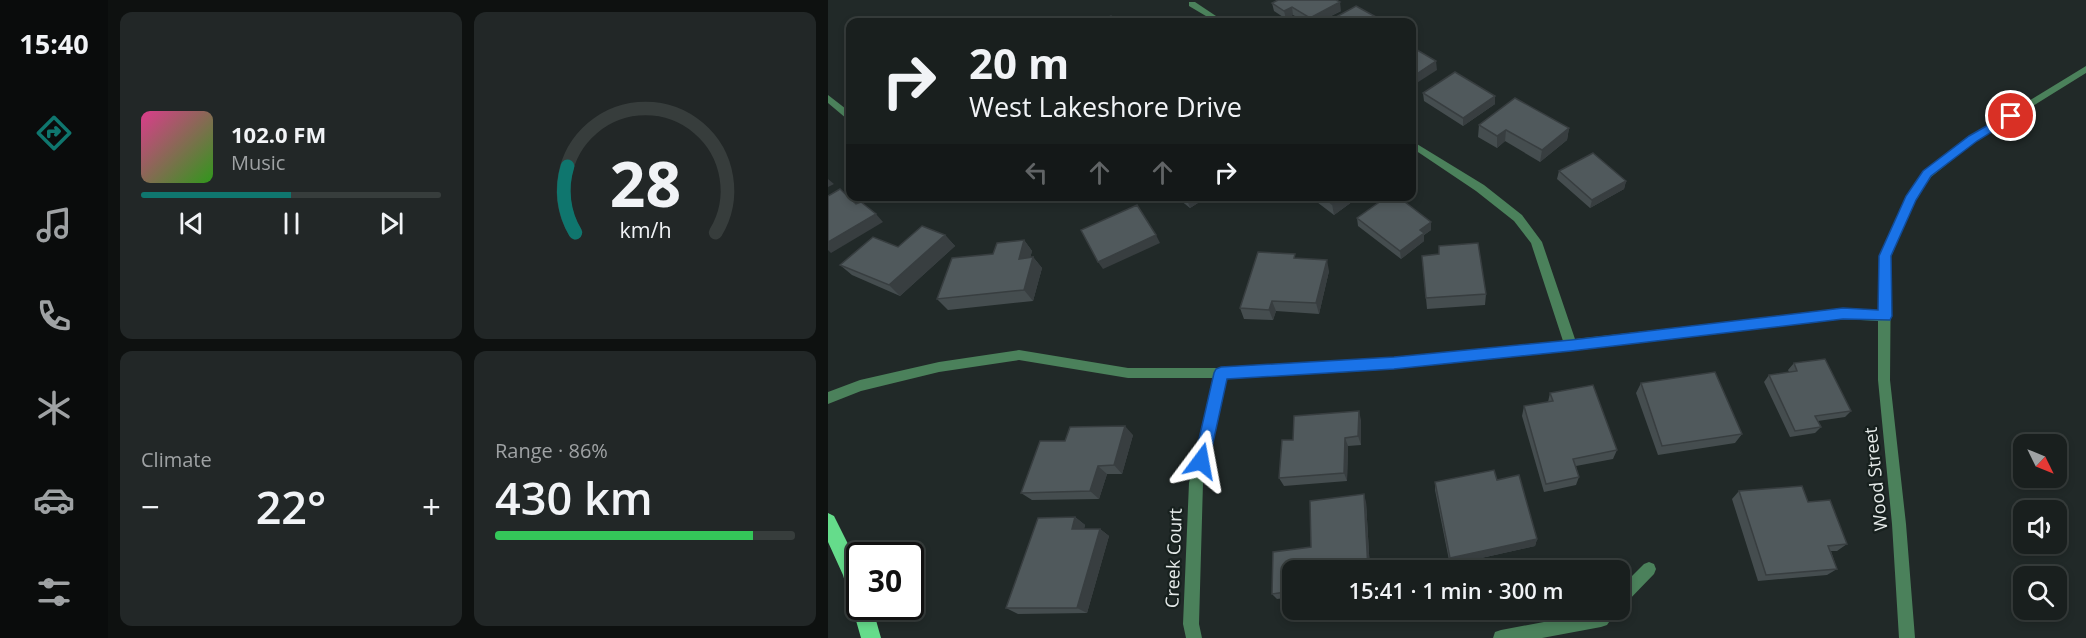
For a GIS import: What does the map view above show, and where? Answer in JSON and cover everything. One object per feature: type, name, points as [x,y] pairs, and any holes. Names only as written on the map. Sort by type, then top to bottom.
[{"type":"main road","points":[[828,522],[846,560]]},
{"type":"main road","points":[[866,620],[872,638]]},
{"type":"street","points":[[1192,4],[1215,18]]},
{"type":"street","name":"Wood Street","points":[[1907,638],[1899,524],[1884,380],[1885,256],[1910,199],[1927,174],[1973,139],[2086,69]]},
{"type":"street","points":[[828,98],[846,114]]},
{"type":"street","points":[[1416,147],[1480,188],[1518,218],[1536,242],[1571,345]]},
{"type":"street","points":[[828,398],[860,386],[939,367],[1019,355],[1128,373],[1221,373],[1349,367],[1571,345],[1843,314],[1885,316]]},
{"type":"street","name":"Creek Court","points":[[1194,638],[1191,624],[1196,483],[1221,373]]},
{"type":"street","points":[[1630,589],[1649,569]]},
{"type":"street","points":[[1501,638],[1596,620]]},
{"type":"building","points":[[1278,0],[1336,0],[1340,2],[1310,18],[1292,7],[1284,11],[1272,3]]},
{"type":"building","points":[[1356,6],[1378,18],[1334,18]]},
{"type":"building","points":[[1416,49],[1436,61],[1416,74]]},
{"type":"building","points":[[1455,72],[1495,96],[1463,118],[1423,93]]},
{"type":"building","points":[[1515,98],[1569,128],[1542,150],[1506,130],[1497,136],[1479,125]]},
{"type":"building","points":[[1593,153],[1626,181],[1592,200],[1559,171]]},
{"type":"building","points":[[840,189],[846,195],[846,201],[853,201],[856,204],[861,202],[876,214],[828,242],[828,196]]},
{"type":"building","points":[[1381,201],[1404,201],[1431,222],[1420,230],[1424,233],[1400,251],[1357,218]]},
{"type":"building","points":[[1137,205],[1156,235],[1098,262],[1081,230]]},
{"type":"building","points":[[922,226],[945,235],[889,285],[840,265],[873,237],[898,247]]},
{"type":"building","points":[[1024,240],[1019,259],[1033,257],[1024,290],[937,299],[952,258],[993,254],[997,243]]},
{"type":"building","points":[[1478,243],[1486,294],[1426,298],[1422,256],[1439,254],[1439,246]]},
{"type":"building","points":[[1258,252],[1295,254],[1294,258],[1327,260],[1316,303],[1272,301],[1269,310],[1240,308]]},
{"type":"building","points":[[1825,359],[1851,411],[1815,416],[1821,427],[1795,431],[1769,375],[1797,371],[1794,363]]},
{"type":"building","points":[[1715,372],[1742,434],[1662,446],[1641,383]]},
{"type":"building","points":[[1593,385],[1617,450],[1573,459],[1579,477],[1546,484],[1524,406],[1553,401],[1550,393]]},
{"type":"building","points":[[1359,411],[1358,436],[1345,438],[1344,473],[1279,478],[1282,440],[1293,440],[1294,416]]},
{"type":"building","points":[[1125,426],[1114,465],[1098,466],[1090,491],[1021,493],[1040,441],[1065,441],[1070,427]]},
{"type":"building","points":[[1494,470],[1497,480],[1519,475],[1537,539],[1450,558],[1435,482]]},
{"type":"building","points":[[1802,486],[1808,502],[1830,500],[1847,544],[1828,546],[1837,569],[1766,575],[1739,491]]},
{"type":"building","points":[[1364,494],[1367,560],[1282,560],[1282,593],[1272,594],[1273,552],[1311,547],[1310,501]]},
{"type":"building","points":[[1075,517],[1072,529],[1100,529],[1077,608],[1006,608],[1038,518]]},
{"type":"route","points":[[1201,461],[1221,373],[1254,373],[1394,363],[1843,314],[1885,316],[1885,256],[1910,199],[1927,174],[1973,139],[2011,116]]}]
